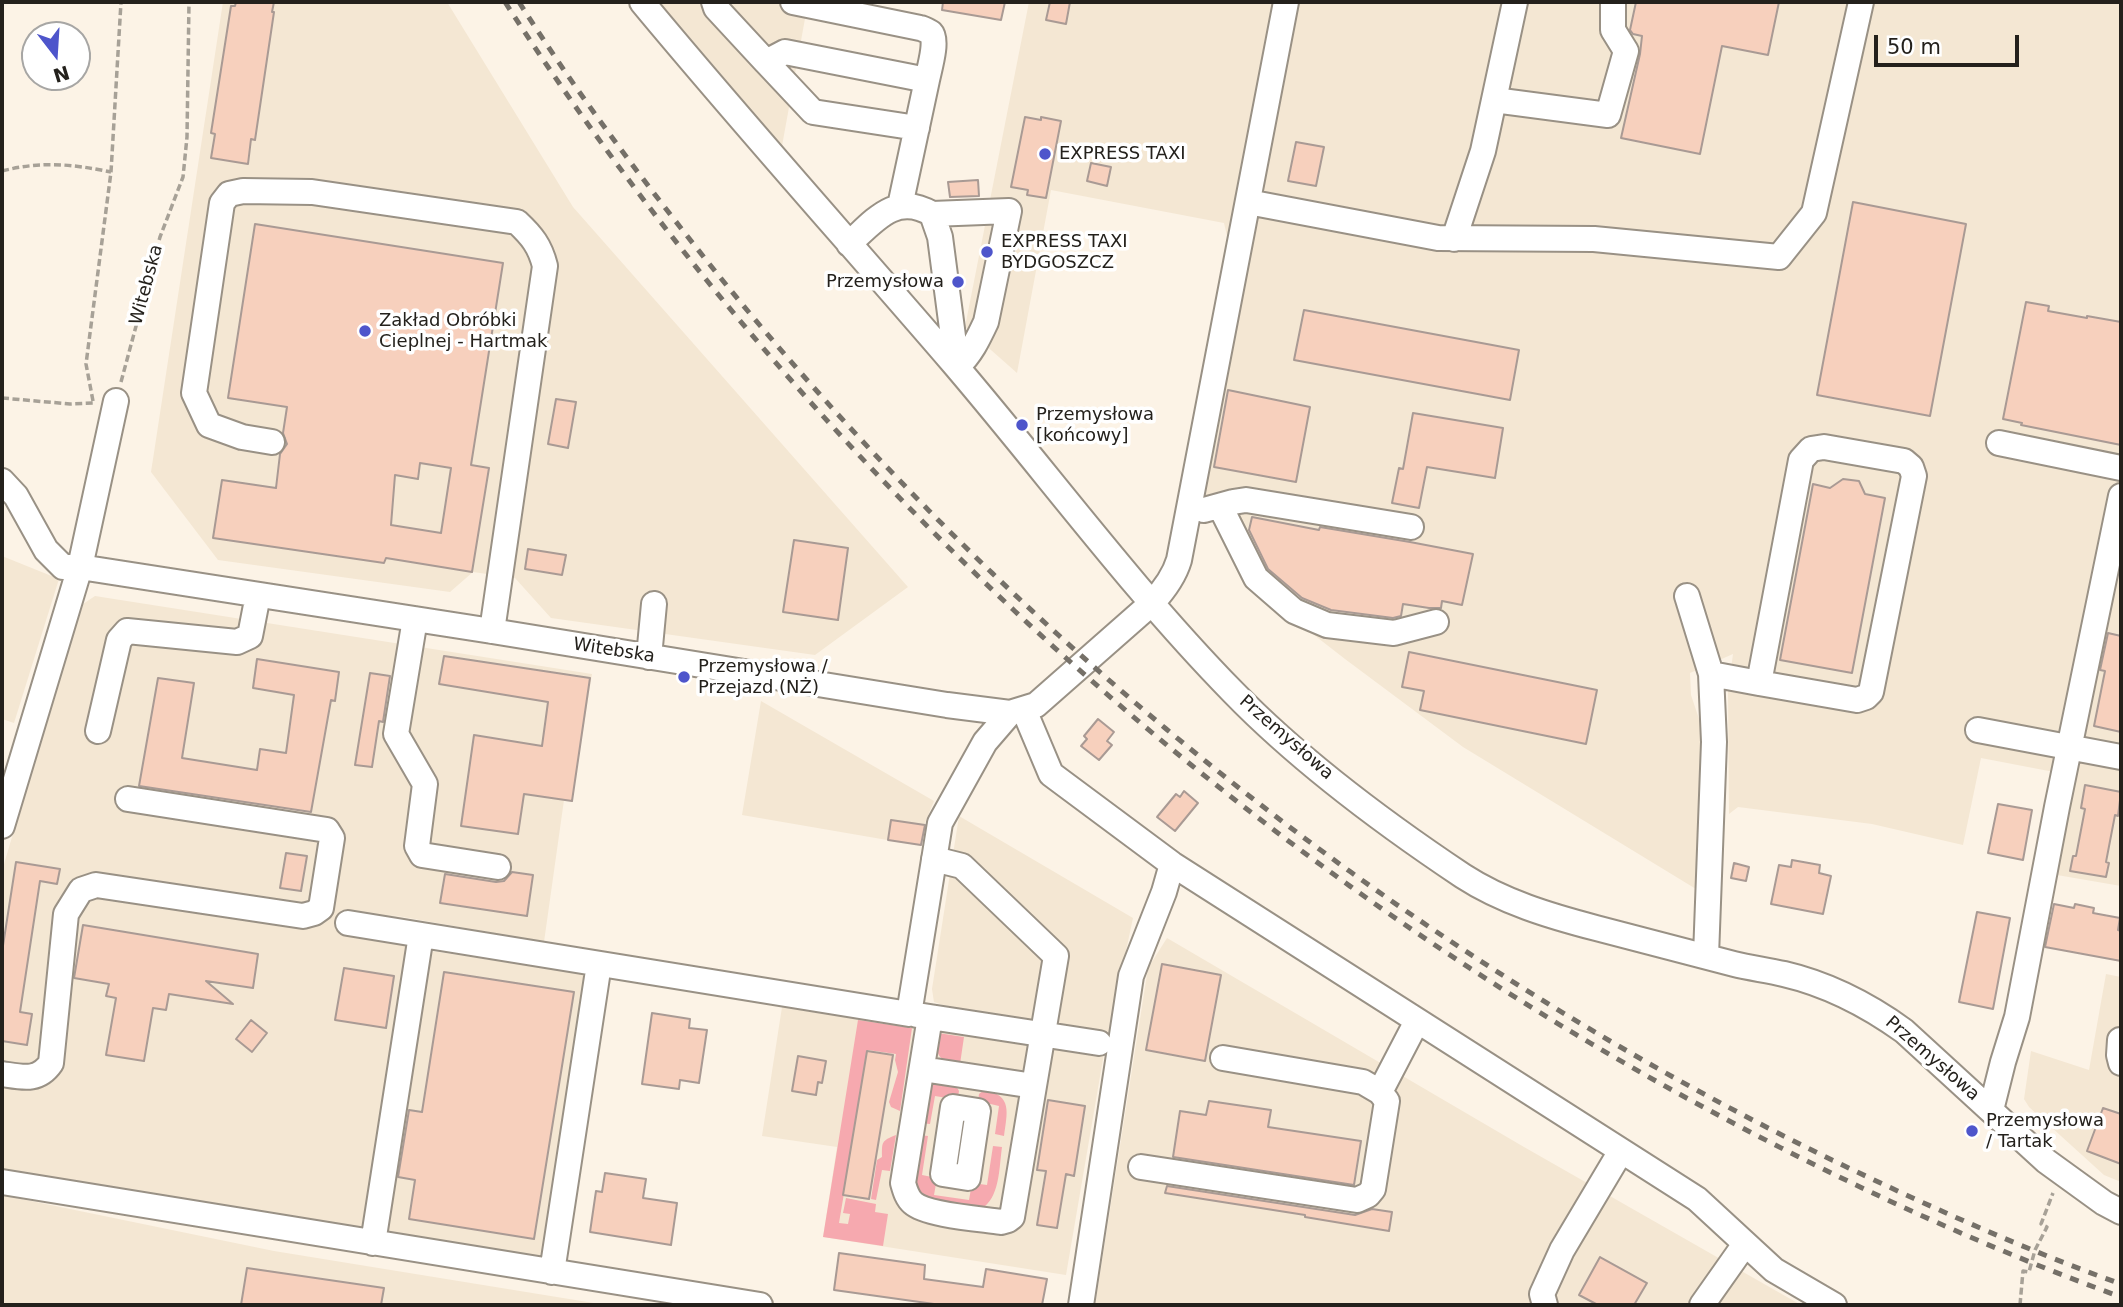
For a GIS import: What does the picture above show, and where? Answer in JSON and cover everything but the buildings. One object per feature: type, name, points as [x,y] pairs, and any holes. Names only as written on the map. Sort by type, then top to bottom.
[{"type":"street","name":"Przemysłowa","points":[[642,2],[957,367],[1152,603],[1233,692],[1276,734],[1389,823],[1465,877],[1495,894],[1560,919],[1819,985],[1880,1013],[1905,1031],[2046,1161],[2104,1203],[2121,1212]]},
{"type":"street","points":[[713,2],[813,112],[917,128]]},
{"type":"street","points":[[793,2],[920,27],[934,38],[928,80],[900,206]]},
{"type":"street","points":[[933,859],[962,866],[1056,956],[1012,1217],[1001,1222],[925,1210],[911,1201],[903,1183],[922,1069],[920,1015],[933,859],[940,823],[985,742],[1017,712],[1036,705],[1152,603],[1167,587],[1175,572],[1286,2]]},
{"type":"street","points":[[1454,239],[1483,151],[1515,2]]},
{"type":"street","points":[[1494,100],[1608,115],[1626,51],[1613,30],[1614,2]]},
{"type":"street","points":[[1248,202],[1438,238],[1594,239],[1779,257],[1814,213],[1861,2]]},
{"type":"street","points":[[766,62],[785,52],[928,80]]},
{"type":"street","points":[[272,442],[242,437],[209,425],[194,393],[222,203],[229,194],[243,191],[313,192],[517,222],[532,236],[541,251],[545,266],[492,631]]},
{"type":"street","points":[[849,244],[888,210],[900,206],[923,209],[932,214],[1009,211],[986,322],[967,357],[957,367]]},
{"type":"street","points":[[932,214],[940,237],[957,367]]},
{"type":"street","points":[[2,826],[80,567],[104,402]]},
{"type":"street","points":[[1999,443],[2121,468]]},
{"type":"street","points":[[1711,674],[1759,683],[1857,700],[1871,692],[1914,476],[1911,467],[1904,461],[1824,447],[1811,449],[1801,460],[1759,683]]},
{"type":"street","name":"Witebska","points":[[2,481],[16,496],[46,550],[63,567],[80,567],[258,594],[947,705],[1017,712]]},
{"type":"street","points":[[1992,1110],[2017,1017],[2121,496]]},
{"type":"street","points":[[1187,516],[1246,500],[1411,527]]},
{"type":"street","points":[[1220,506],[1256,578],[1294,611],[1327,625],[1394,634],[1436,622]]},
{"type":"street","points":[[98,731],[119,640],[127,631],[237,642],[250,636],[258,594]]},
{"type":"street","points":[[1687,596],[1711,674],[1714,741],[1706,956]]},
{"type":"street","points":[[649,657],[654,604]]},
{"type":"street","points":[[415,619],[396,734],[425,784],[417,846],[422,855],[498,867]]},
{"type":"street","points":[[1017,712],[1051,774],[1172,864],[1697,1199],[1774,1270],[1834,1305]]},
{"type":"street","points":[[1978,730],[2121,757]]},
{"type":"street","points":[[2,1074],[26,1078],[41,1075],[51,1063],[66,914],[81,890],[96,885],[303,916],[321,908],[332,838],[327,830],[128,799]]},
{"type":"street","points":[[1081,1305],[1131,976],[1164,892],[1172,864]]},
{"type":"street","points":[[348,923],[1099,1043]]},
{"type":"street","points":[[373,1242],[421,935]]},
{"type":"street","points":[[552,1272],[599,964]]},
{"type":"street","points":[[1380,1092],[1417,1021]]},
{"type":"street","points":[[1141,1167],[1357,1200],[1373,1189],[1387,1101],[1380,1092],[1363,1082],[1223,1058]]},
{"type":"street","points":[[922,1069],[1034,1086]]},
{"type":"street","points":[[966,1110],[971,1076]]},
{"type":"street","points":[[1545,1305],[1542,1294],[1562,1250],[1620,1151]]},
{"type":"street","points":[[2,1182],[750,1305]]},
{"type":"street","points":[[1702,1305],[1745,1244]]},
{"type":"path","points":[[2,398],[70,404],[104,402],[86,364],[111,172],[121,2]]},
{"type":"path","name":"Witebska","points":[[104,402],[183,177],[187,137],[190,2]]},
{"type":"path","points":[[2,171],[27,164],[71,164],[111,172]]},
{"type":"path","points":[[2020,1305],[2023,1271],[2029,1272],[2035,1250],[2048,1227],[2041,1224],[2056,1187]]},
{"type":"shaded area","points":[[223,2],[447,2],[573,207],[908,587],[815,655],[551,618],[515,578],[473,572],[450,592],[218,560],[151,472]]},
{"type":"shaded area","points":[[659,2],[808,2],[782,146],[692,40]]},
{"type":"shaded area","points":[[1029,2],[2121,2],[2121,886],[2057,875],[2071,805],[2049,801],[2054,772],[1981,758],[1963,845],[1872,824],[1738,807],[1729,814],[1728,691],[1733,654],[1690,673],[1691,695],[1702,728],[1696,889],[1463,747],[1251,586],[1201,492],[1240,291],[1224,223],[1051,190],[1017,373],[965,327]]},
{"type":"shaded area","points":[[2,556],[59,579],[14,723],[2,719]]},
{"type":"shaded area","points":[[95,596],[592,674],[572,801],[564,800],[544,942],[386,914],[414,920],[411,948],[586,974],[543,1257],[2,1171],[2,871],[80,606]]},
{"type":"shaded area","points":[[761,701],[934,801],[925,823],[922,846],[742,815]]},
{"type":"shaded area","points":[[959,816],[1133,918],[1103,1059],[1066,1275],[823,1237],[837,1147],[762,1136],[782,1007],[944,1033],[949,1007],[934,1002],[932,989]]},
{"type":"shaded area","points":[[1167,938],[1801,1305],[1095,1305],[1148,968]]},
{"type":"shaded area","points":[[2106,974],[2121,977],[2121,1182],[2104,1175],[2029,1107],[2024,1099],[2031,1051],[2089,1070]]},
{"type":"shaded area","points":[[858,1020],[912,1028],[900,1111],[891,1107],[889,1102],[898,1072],[896,1054],[868,1050],[839,1223],[848,1224],[850,1214],[843,1213],[846,1198],[876,1204],[875,1212],[888,1214],[883,1246],[823,1237]]},
{"type":"shaded area","points":[[938,1033],[964,1037],[960,1064],[946,1061],[939,1056]]},
{"type":"shaded area","points":[[931,1083],[956,1086],[958,1097],[953,1099],[935,1096],[930,1124],[921,1123]]},
{"type":"shaded area","points":[[984,1090],[993,1092],[1004,1101],[1007,1113],[1004,1136],[995,1134],[999,1106],[978,1101],[979,1094]]},
{"type":"shaded area","points":[[896,1135],[890,1171],[882,1170],[876,1200],[871,1199],[877,1160],[882,1157],[883,1143]]},
{"type":"shaded area","points":[[919,1135],[928,1136],[922,1175],[937,1178],[934,1195],[969,1200],[972,1183],[987,1185],[993,1146],[1002,1147],[998,1182],[987,1204],[981,1209],[928,1203],[912,1185]]},
{"type":"shaded area","points":[[2,1195],[274,1251],[606,1305],[2,1305]]},
{"type":"railway","points":[[505,2],[625,175],[756,339],[897,495],[1048,642],[1208,778],[1376,905],[1552,1020],[1735,1124],[1829,1172],[2023,1259],[2121,1297]]},
{"type":"railway","points":[[519,2],[578,90],[641,176],[803,375],[930,511],[1064,640],[1205,761],[1353,874],[1507,978],[1667,1074],[1832,1160],[1903,1193],[2011,1241],[2121,1284]]},
{"type":"place","name":"EXPRESS TAXI","points":[[1045,154]]},
{"type":"place","name":"EXPRESS TAXI BYDGOSZCZ","points":[[987,252]]},
{"type":"place","name":"Przemysłowa","points":[[958,282]]},
{"type":"place","name":"Zakład Obróbki Cieplnej - Hartmak","points":[[365,331]]},
{"type":"place","name":"Przemysłowa [końcowy]","points":[[1022,425]]},
{"type":"place","name":"Przemysłowa / Przejazd (NŻ)","points":[[684,677]]},
{"type":"place","name":"Przemysłowa / Tartak","points":[[1972,1131]]}]
